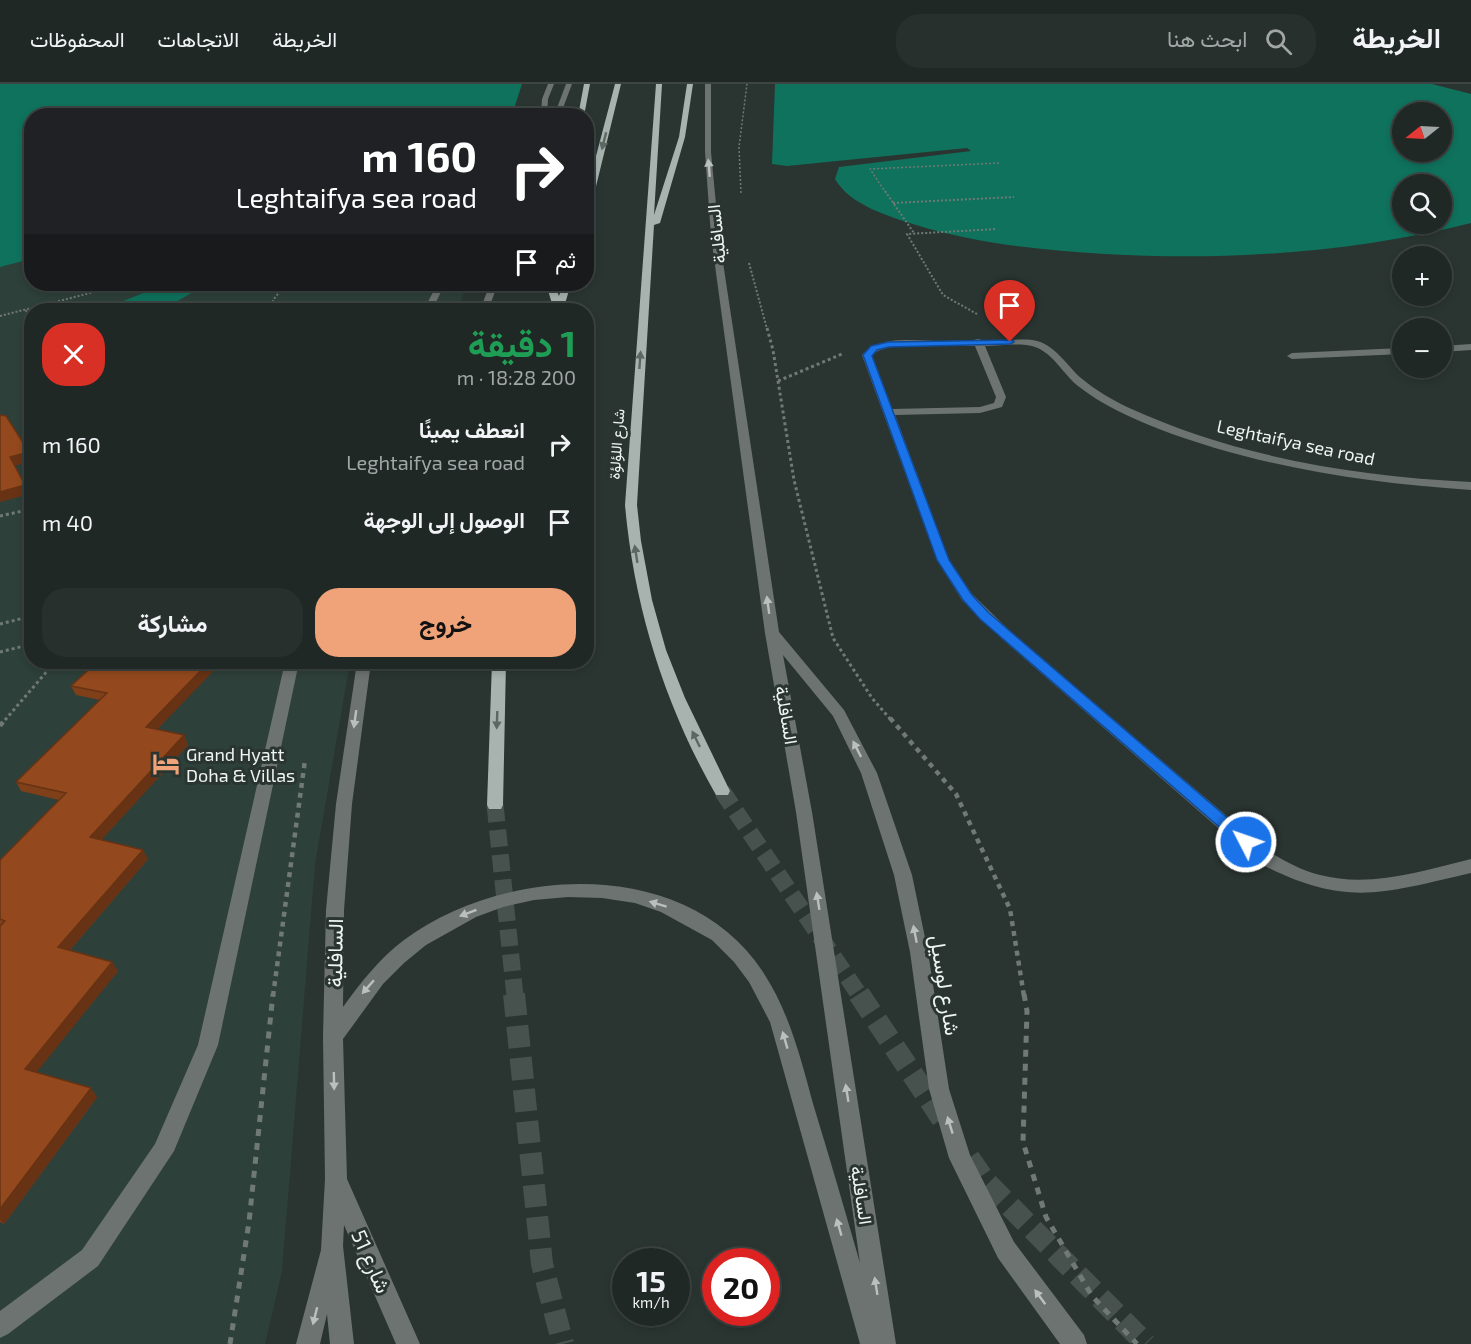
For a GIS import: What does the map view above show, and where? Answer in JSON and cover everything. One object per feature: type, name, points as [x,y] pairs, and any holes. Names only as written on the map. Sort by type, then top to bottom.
[{"type":"main road","points":[[582,108],[587,84]]},
{"type":"main road","points":[[594,180],[618,84]]},
{"type":"main road","name":"شارع اللؤلؤة","points":[[659,84],[633,464],[631,505],[635,551],[645,602],[663,658],[688,721],[722,791]]},
{"type":"main road","points":[[648,253],[668,178],[683,134],[690,84]]},
{"type":"main road","points":[[495,805],[499,669]]},
{"type":"street","points":[[544,108],[545,99],[551,84]]},
{"type":"street","points":[[560,108],[569,84]]},
{"type":"street","name":"السافلية","points":[[708,84],[708,152],[715,236],[772,633],[804,812],[884,1344]]},
{"type":"street","points":[[888,412],[980,410],[998,405],[1000,398],[978,342]]},
{"type":"street","name":"Leghtaifya sea road","points":[[869,352],[888,344],[1010,342],[1041,345],[1080,383],[1098,395],[1144,419],[1206,441],[1324,470],[1414,482],[1471,486]]},
{"type":"street","points":[[1452,348],[1471,347]]},
{"type":"street","points":[[1292,356],[1392,351]]},
{"type":"street","points":[[869,352],[868,359],[943,560],[967,597],[1005,634],[1263,857],[1286,871],[1311,881],[1337,887],[1362,889],[1471,866]]},
{"type":"street","name":"شارع لوسيل","points":[[772,633],[839,714],[869,773],[903,874],[919,952],[939,1089],[960,1158],[1006,1250],[1075,1344]]},
{"type":"street","points":[[0,1326],[90,1258],[163,1151],[208,1045],[290,669]]},
{"type":"street","name":"السافلية","points":[[342,1344],[332,1246],[336,1179],[333,1037],[335,910],[344,804],[363,669]]},
{"type":"street","points":[[333,1037],[367,987],[410,946],[460,916],[514,896],[570,889],[624,893],[675,909],[720,936],[756,974],[780,1022],[872,1344]]},
{"type":"street","name":"شارع 51","points":[[336,1179],[408,1344]]},
{"type":"street","name":"السافلية","points":[[308,1344],[332,1246]]},
{"type":"path","points":[[741,193],[739,147],[747,84]]},
{"type":"path","points":[[914,233],[870,169],[1000,163]]},
{"type":"path","points":[[893,203],[1014,197]]},
{"type":"path","points":[[997,229],[907,234],[943,295],[1003,331],[1010,342]]},
{"type":"path","points":[[748,257],[773,350],[794,480],[833,638],[872,698],[956,795],[1010,909],[1027,1011],[1023,1142],[1046,1217],[1092,1296],[1137,1344]]},
{"type":"path","points":[[53,303],[99,291]]},
{"type":"path","points":[[0,316],[24,310]]},
{"type":"path","points":[[778,381],[846,352],[869,352]]},
{"type":"path","points":[[0,516],[24,510]]},
{"type":"path","points":[[0,624],[24,618]]},
{"type":"path","points":[[0,652],[24,646]]},
{"type":"path","points":[[0,726],[49,669]]},
{"type":"path","points":[[230,1344],[249,1222],[278,948],[307,748]]},
{"type":"shaded area","points":[[0,84],[522,84],[514,108],[24,108],[24,261],[0,267]]},
{"type":"shaded area","points":[[775,84],[1432,84],[1471,94],[1471,223],[1452,227],[1452,174],[1392,174],[1392,234],[1420,234],[1335,248],[1243,255],[1151,256],[1009,245],[939,232],[882,213],[850,196],[835,179],[839,167],[971,151],[967,148],[787,166],[772,164]]},
{"type":"shaded area","name":"Grand Hyatt Doha & Villas","points":[[24,261],[24,291],[465,291],[460,303],[24,303],[24,669],[349,669],[315,864],[282,1271],[265,1344],[0,1344],[0,267]]},
{"type":"shaded area","points":[[148,291],[195,291],[174,303],[118,303]]},
{"type":"building","points":[[0,415],[6,416],[24,444],[24,453],[10,457],[24,485],[0,492]]},
{"type":"building","points":[[89,669],[202,669],[146,727],[184,735],[90,837],[143,850],[58,947],[112,962],[25,1069],[91,1088],[0,1209],[0,926],[5,921],[0,919],[0,860],[66,793],[16,782],[107,693],[71,686]]},
{"type":"tunnel","points":[[722,791],[860,996]]},
{"type":"tunnel","points":[[495,805],[515,996]]},
{"type":"tunnel","points":[[514,994],[542,1264],[563,1344]]},
{"type":"tunnel","points":[[859,994],[945,1123]]},
{"type":"tunnel","points":[[969,1158],[985,1181],[1146,1344]]},
{"type":"place","name":"Grand Hyatt Doha & Villas","points":[[166,764]]},
{"type":"route","points":[[1010,342],[888,344],[874,348],[867,355],[943,560],[967,597],[985,616],[1246,842]]}]
